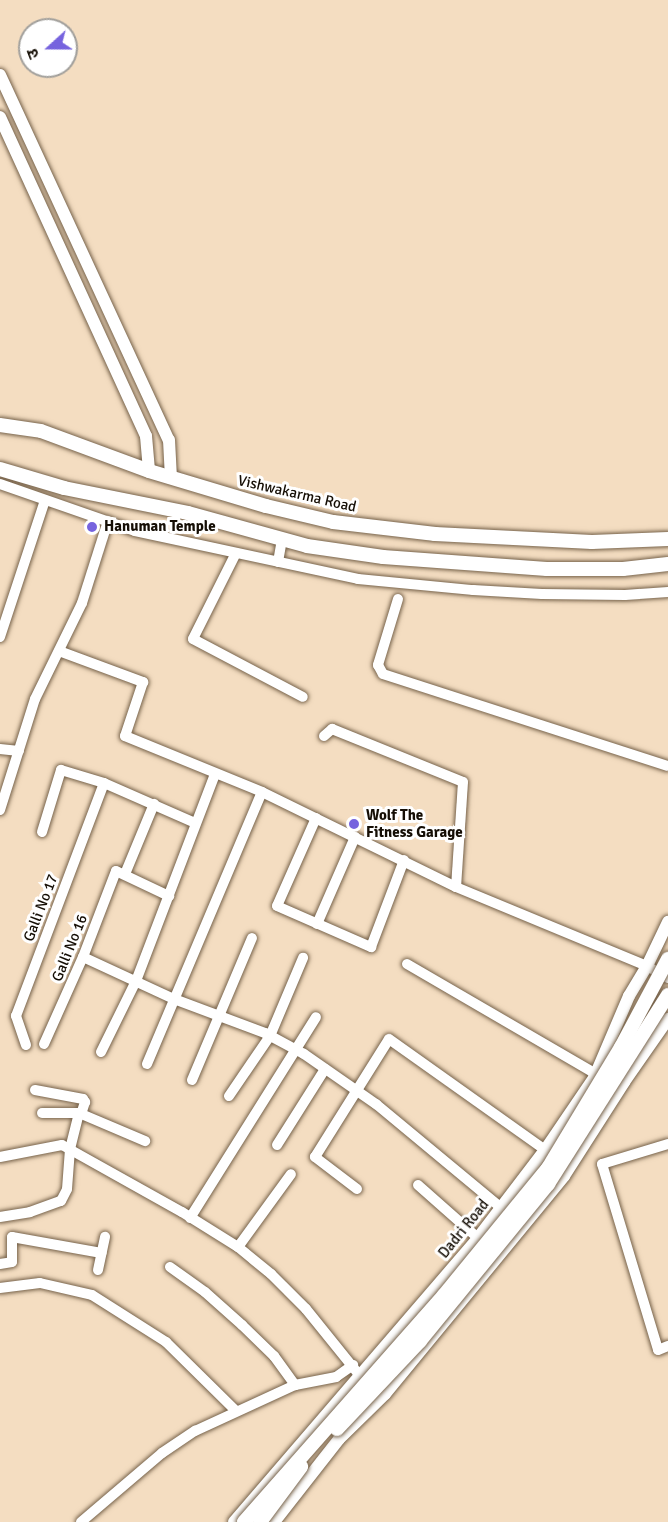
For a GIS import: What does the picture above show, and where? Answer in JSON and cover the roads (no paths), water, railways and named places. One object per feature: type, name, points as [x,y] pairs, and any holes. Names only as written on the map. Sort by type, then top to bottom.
[{"type":"main road","name":"Vishwakarma Road","points":[[0,425],[41,431],[149,471],[266,506],[333,522],[435,534],[592,542],[668,539]]},
{"type":"main road","points":[[1,472],[64,488],[188,513],[307,546],[382,557],[547,569],[623,569],[668,564]]},
{"type":"main road","points":[[244,1522],[444,1295],[548,1168],[621,1047],[668,959]]},
{"type":"main road","points":[[260,1522],[303,1464],[420,1341],[548,1184],[668,995]]},
{"type":"street","points":[[0,75],[169,440],[171,477]]},
{"type":"street","points":[[0,117],[146,436],[149,471]]},
{"type":"street","points":[[0,484],[135,531],[358,579],[473,590],[625,595],[668,592]]},
{"type":"street","points":[[0,637],[45,500]]},
{"type":"street","points":[[0,810],[36,699],[82,603],[108,521]]},
{"type":"street","points":[[278,562],[282,539]]},
{"type":"street","points":[[236,553],[193,639],[303,697]]},
{"type":"street","points":[[398,599],[378,665],[383,674],[668,766]]},
{"type":"street","points":[[59,651],[143,682],[125,736],[262,792],[456,887],[648,966],[668,978]]},
{"type":"street","points":[[324,736],[332,729],[463,782],[456,887]]},
{"type":"street","points":[[0,749],[19,750]]},
{"type":"street","points":[[42,832],[61,770],[104,783],[195,823]]},
{"type":"street","points":[[101,1052],[136,981],[215,774]]},
{"type":"street","name":"Galli No 17","points":[[26,1045],[16,1016],[104,783]]},
{"type":"street","points":[[147,1064],[262,792]]},
{"type":"street","points":[[154,804],[125,874],[169,896]]},
{"type":"street","points":[[316,818],[277,906],[371,947],[404,860]]},
{"type":"street","points":[[317,924],[356,837]]},
{"type":"street","name":"Galli No 16","points":[[44,1044],[83,957],[116,871],[125,874]]},
{"type":"street","name":"Dadri Road","points":[[234,1522],[478,1238],[545,1150],[596,1074],[629,996],[648,966],[668,922]]},
{"type":"street","points":[[192,1080],[252,938]]},
{"type":"street","points":[[83,957],[174,999],[270,1036],[297,1051],[355,1090],[523,1226]]},
{"type":"street","points":[[229,1096],[270,1036],[303,958]]},
{"type":"street","points":[[406,964],[596,1074]]},
{"type":"street","points":[[190,1218],[297,1051],[316,1017]]},
{"type":"street","points":[[274,1522],[339,1439],[366,1413],[460,1305],[564,1176],[624,1082],[668,1019]]},
{"type":"street","points":[[357,1189],[315,1157],[389,1039],[545,1150]]},
{"type":"street","points":[[277,1145],[325,1069]]},
{"type":"street","points":[[0,1217],[30,1212],[61,1201],[67,1189],[70,1149],[85,1102],[83,1099],[35,1090]]},
{"type":"street","points":[[42,1113],[80,1114],[145,1141]]},
{"type":"street","points":[[668,1144],[602,1164],[658,1350],[668,1346]]},
{"type":"street","points":[[0,1157],[62,1145],[238,1247],[271,1274],[306,1309],[360,1376]]},
{"type":"street","points":[[238,1247],[291,1174]]},
{"type":"street","points":[[418,1185],[478,1238]]},
{"type":"street","points":[[0,1264],[12,1262],[12,1237],[102,1253]]},
{"type":"street","points":[[98,1270],[105,1238]]},
{"type":"street","points":[[170,1267],[205,1292],[242,1325],[274,1356],[295,1385]]},
{"type":"street","points":[[0,1288],[40,1283],[92,1294],[166,1342],[236,1411]]},
{"type":"street","points":[[81,1522],[162,1453],[195,1431],[295,1385],[336,1377],[352,1365]]},
{"type":"street","points":[[344,1393],[366,1413]]},
{"type":"place","name":"Hanuman Temple","points":[[92,527]]},
{"type":"place","name":"Wolf The Fitness Garage","points":[[354,824]]}]
